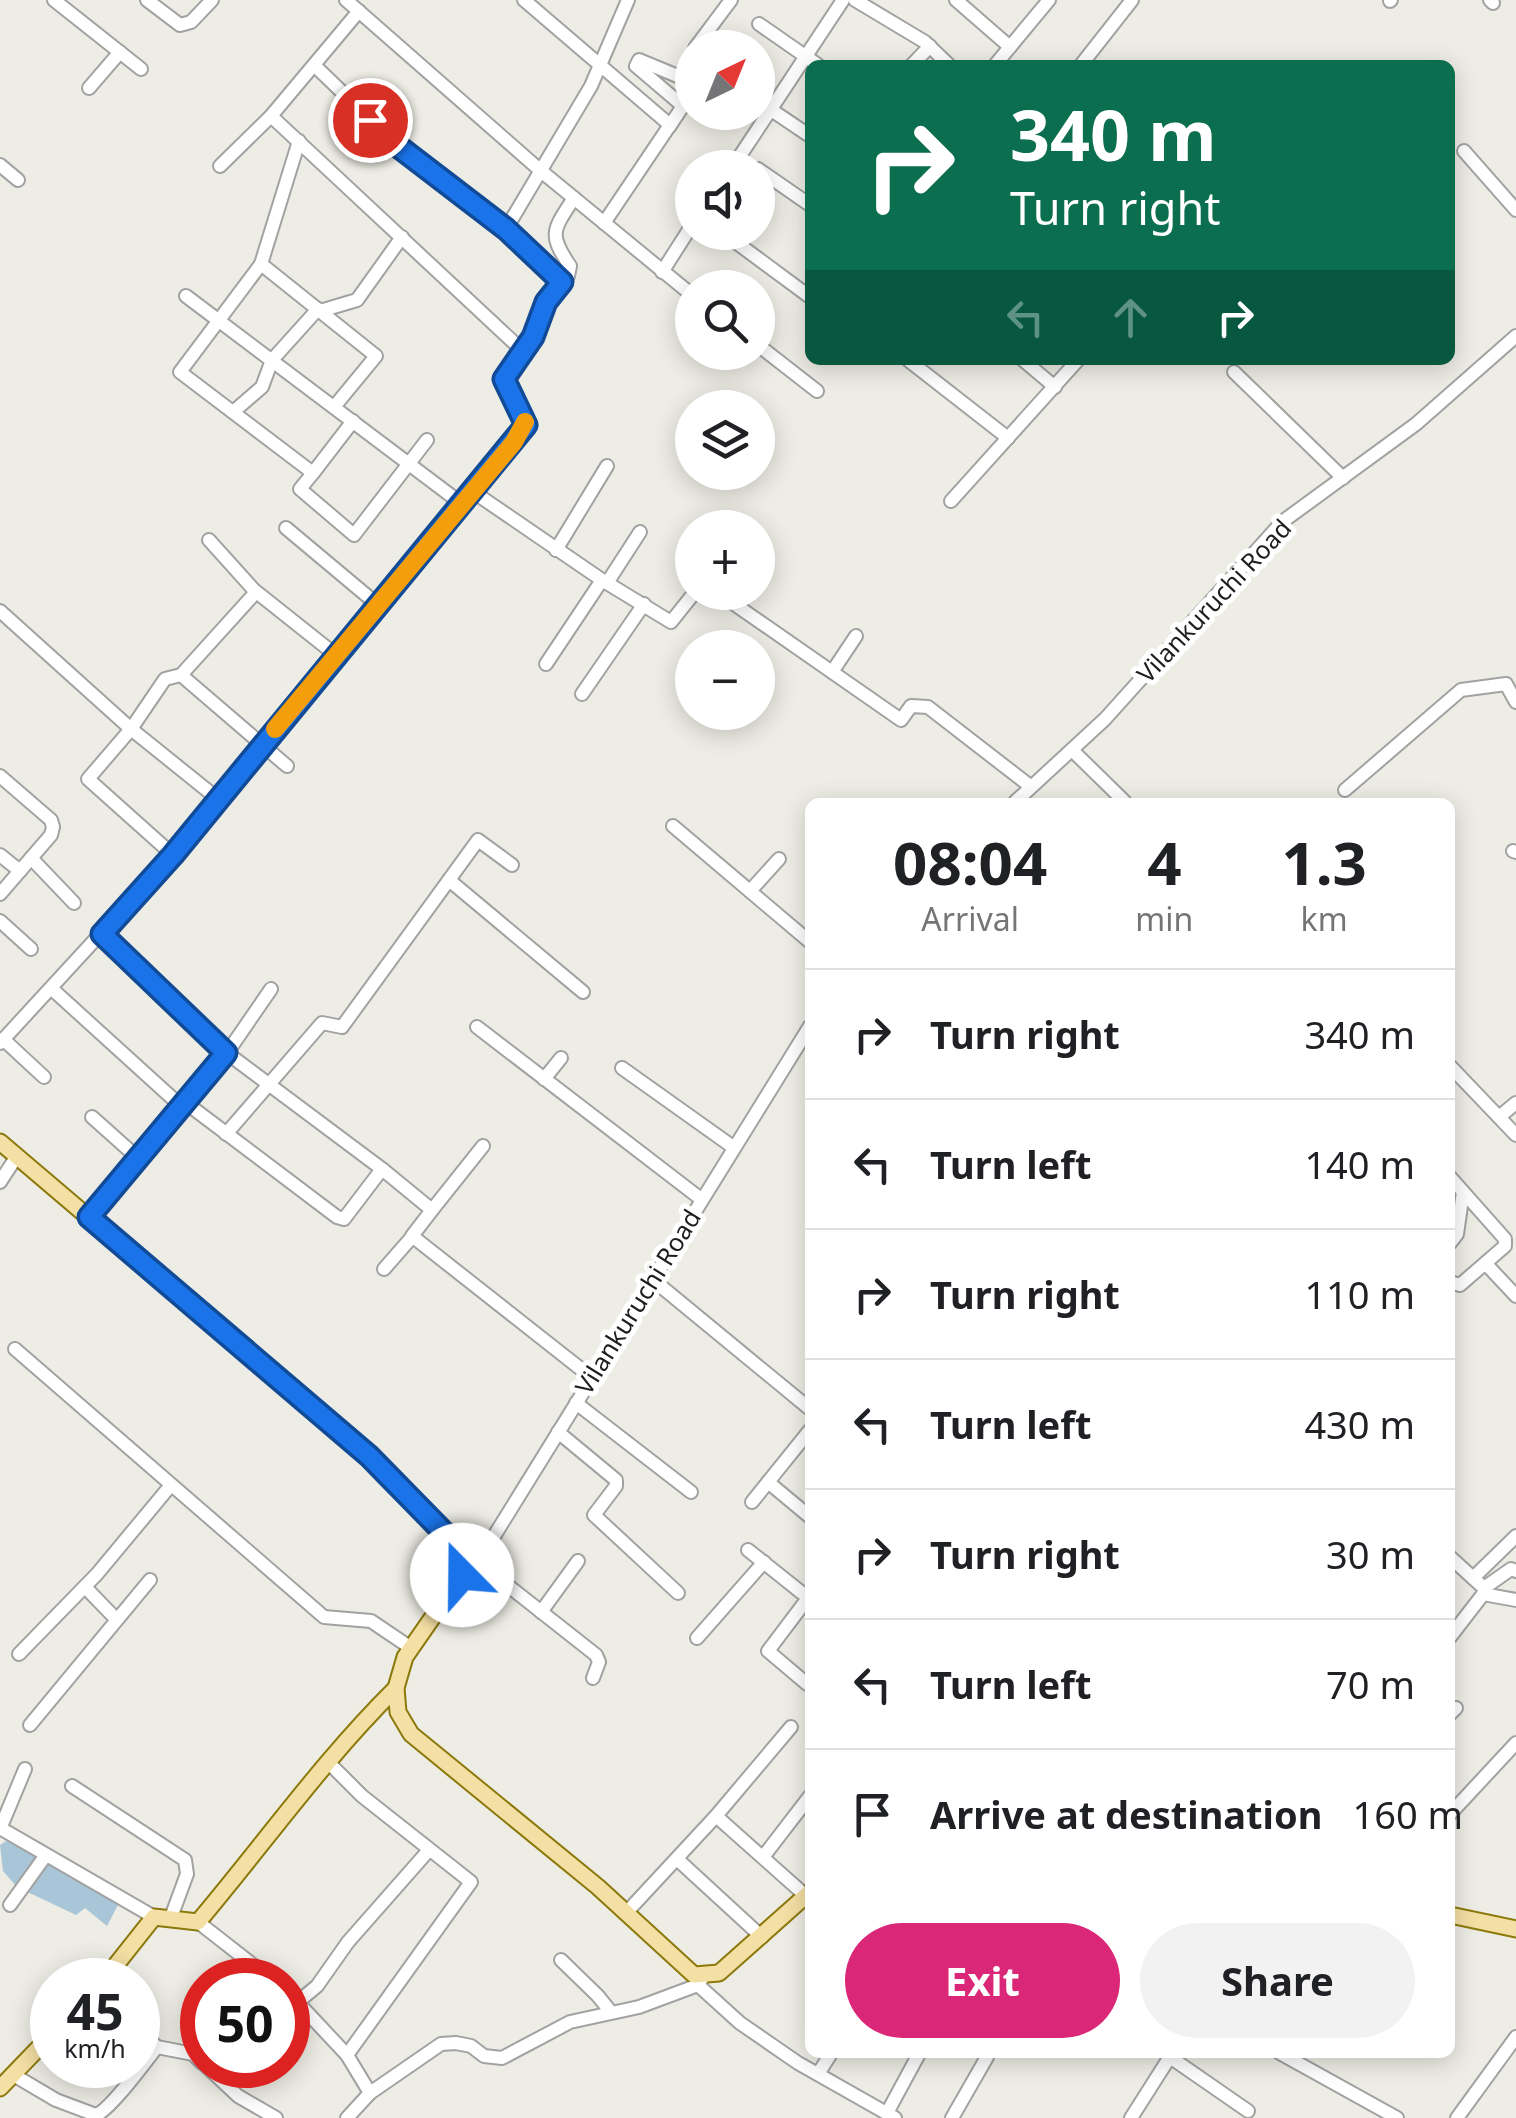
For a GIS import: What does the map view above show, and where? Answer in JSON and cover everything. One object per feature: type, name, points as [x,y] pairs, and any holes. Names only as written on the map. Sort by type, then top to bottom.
[{"type":"main road","points":[[0,1142],[369,1456],[460,1549],[462,1575],[410,1648],[396,1688],[398,1712],[411,1734],[626,1913],[700,1981],[719,1973],[805,1897]]},
{"type":"main road","points":[[125,1958],[162,1919],[198,1922],[360,1724],[396,1688]]},
{"type":"main road","points":[[1455,1916],[1516,1929]]},
{"type":"main road","points":[[0,2088],[30,2056]]},
{"type":"street","points":[[54,0],[142,69]]},
{"type":"street","points":[[146,0],[180,25],[191,22],[212,0]]},
{"type":"street","points":[[346,0],[675,282]]},
{"type":"street","points":[[524,0],[660,114],[669,126]]},
{"type":"street","points":[[506,229],[591,86],[628,0]]},
{"type":"street","points":[[708,30],[731,0]]},
{"type":"street","points":[[813,60],[843,0]]},
{"type":"street","points":[[855,0],[930,46],[944,60]]},
{"type":"street","points":[[956,0],[1010,46]]},
{"type":"street","points":[[999,60],[1049,0]]},
{"type":"street","points":[[1086,60],[1132,0]]},
{"type":"street","points":[[220,166],[271,116],[359,11]]},
{"type":"street","points":[[758,24],[811,60]]},
{"type":"street","points":[[917,60],[930,46]]},
{"type":"street","points":[[89,88],[120,52]]},
{"type":"street","points":[[675,75],[640,60],[636,66],[675,99]]},
{"type":"street","points":[[314,65],[399,147],[506,229],[562,282]]},
{"type":"street","points":[[775,105],[805,69]]},
{"type":"street","points":[[775,113],[805,133]]},
{"type":"street","points":[[271,116],[524,352]]},
{"type":"street","points":[[604,223],[675,117]]},
{"type":"street","points":[[298,142],[261,264],[180,372],[313,473]]},
{"type":"street","points":[[1464,151],[1516,210]]},
{"type":"street","points":[[0,164],[18,180]]},
{"type":"street","points":[[775,181],[805,202]]},
{"type":"street","points":[[44,1077],[2,1041],[173,855],[526,425],[504,379],[533,337],[538,317],[570,266],[554,242],[556,225],[574,198]]},
{"type":"street","points":[[233,412],[262,387],[272,360],[319,310],[357,300],[402,238]]},
{"type":"street","points":[[662,272],[676,250]]},
{"type":"street","points":[[747,250],[805,292]]},
{"type":"street","points":[[261,264],[376,356],[334,407]]},
{"type":"street","points":[[186,296],[462,504]]},
{"type":"street","name":"Vilankuruchi Road","points":[[1020,798],[1073,751],[1282,522],[1416,424],[1516,336]]},
{"type":"street","points":[[775,358],[817,391]]},
{"type":"street","points":[[914,365],[1008,438]]},
{"type":"street","points":[[1029,365],[1055,386]]},
{"type":"street","points":[[951,501],[1074,365]]},
{"type":"street","points":[[1234,372],[1342,478]]},
{"type":"street","points":[[353,421],[300,489],[354,535],[427,440]]},
{"type":"street","points":[[556,550],[607,466]]},
{"type":"street","points":[[472,492],[671,622],[681,610]]},
{"type":"street","points":[[286,528],[378,606]]},
{"type":"street","points":[[546,664],[640,532]]},
{"type":"street","points":[[209,540],[256,592],[337,656]]},
{"type":"street","points":[[173,855],[88,779],[131,729],[165,679],[181,674],[256,592]]},
{"type":"street","points":[[582,694],[644,604]]},
{"type":"street","points":[[743,610],[902,720],[911,706],[928,707],[1030,786]]},
{"type":"street","points":[[0,612],[131,729],[218,798]]},
{"type":"street","points":[[832,672],[856,636]]},
{"type":"street","points":[[181,674],[287,766]]},
{"type":"street","points":[[1345,790],[1461,690],[1511,679],[1516,702]]},
{"type":"street","points":[[1073,751],[1121,798]]},
{"type":"street","points":[[0,776],[53,827],[0,894]]},
{"type":"street","points":[[673,826],[805,932]]},
{"type":"street","points":[[226,1134],[322,1023],[342,1027],[478,840],[512,865]]},
{"type":"street","points":[[0,854],[20,871]]},
{"type":"street","points":[[31,858],[74,903]]},
{"type":"street","points":[[750,891],[779,859]]},
{"type":"street","points":[[449,880],[583,992]]},
{"type":"street","points":[[0,921],[31,949]]},
{"type":"street","points":[[102,934],[226,1053],[432,1210]]},
{"type":"street","points":[[89,1217],[226,1053],[271,989]]},
{"type":"street","points":[[52,990],[184,1105],[337,1218],[344,1218],[382,1169]]},
{"type":"street","points":[[477,1027],[702,1199]]},
{"type":"street","name":"Vilankuruchi Road","points":[[462,1575],[478,1562],[805,1034]]},
{"type":"street","points":[[544,1079],[561,1058]]},
{"type":"street","points":[[622,1068],[734,1148]]},
{"type":"street","points":[[1455,1071],[1516,1135]]},
{"type":"street","points":[[1500,1117],[1516,1103]]},
{"type":"street","points":[[92,1117],[139,1160]]},
{"type":"street","points":[[384,1269],[483,1146]]},
{"type":"street","points":[[0,1182],[17,1156]]},
{"type":"street","points":[[1455,1182],[1504,1239],[1502,1252],[1460,1285],[1455,1284]]},
{"type":"street","points":[[1455,1237],[1463,1192]]},
{"type":"street","points":[[412,1236],[592,1377]]},
{"type":"street","points":[[1486,1264],[1516,1296]]},
{"type":"street","points":[[652,1279],[805,1405]]},
{"type":"street","points":[[15,1350],[324,1617],[371,1621],[410,1648]]},
{"type":"street","points":[[576,1403],[692,1492]]},
{"type":"street","points":[[558,1432],[616,1480],[616,1486],[594,1515],[678,1594]]},
{"type":"street","points":[[752,1502],[805,1436]]},
{"type":"street","points":[[768,1482],[805,1514]]},
{"type":"street","points":[[19,1654],[85,1587],[171,1485]]},
{"type":"street","points":[[1455,1628],[1516,1536]]},
{"type":"street","points":[[748,1550],[805,1591]]},
{"type":"street","points":[[540,1612],[578,1561]]},
{"type":"street","points":[[1455,1561],[1480,1586],[1516,1600]]},
{"type":"street","points":[[478,1562],[596,1656],[600,1662],[593,1678]]},
{"type":"street","points":[[697,1638],[764,1562]]},
{"type":"street","points":[[1480,1586],[1511,1569],[1516,1571]]},
{"type":"street","points":[[30,1725],[150,1580]]},
{"type":"street","points":[[85,1587],[116,1619]]},
{"type":"street","points":[[805,1597],[768,1650],[805,1682]]},
{"type":"street","points":[[626,1913],[716,1816],[790,1727]]},
{"type":"street","points":[[1455,1809],[1516,1743]]},
{"type":"street","points":[[328,1762],[362,1796],[471,1882],[347,2055]]},
{"type":"street","points":[[25,1769],[0,1828],[162,1919],[187,1874],[186,1860],[72,1786]]},
{"type":"street","points":[[763,1857],[805,1802]]},
{"type":"street","points":[[716,1816],[805,1892]]},
{"type":"street","points":[[310,1989],[317,1986],[348,1942],[429,1850]]},
{"type":"street","points":[[10,1905],[46,1855]]},
{"type":"street","points":[[676,1859],[762,1937]]},
{"type":"street","points":[[198,1922],[244,1958]]},
{"type":"street","points":[[561,1960],[610,2012]]},
{"type":"street","points":[[347,2118],[370,2093],[441,2044],[471,2046],[484,2056],[502,2058],[570,2022],[639,2007],[700,1981],[740,2023],[891,2116],[917,2058]]},
{"type":"street","points":[[310,2015],[347,2055],[370,2093]]},
{"type":"street","points":[[1457,2118],[1516,2036]]},
{"type":"street","points":[[818,2074],[828,2058]]},
{"type":"street","points":[[952,2118],[983,2058]]},
{"type":"street","points":[[1135,2117],[1169,2058]]},
{"type":"street","points":[[1175,2058],[1248,2111]]},
{"type":"street","points":[[1289,2058],[1397,2118]]},
{"type":"street","points":[[12,2074],[30,2085]]},
{"type":"street","points":[[36,2088],[96,2115],[108,2110],[122,2088]]},
{"type":"street","points":[[230,2088],[276,2118]]},
{"type":"water","points":[[6,1841],[32,1851],[119,1903],[107,1926],[85,1908],[76,1915],[17,1887],[3,1871],[0,1845]]},
{"type":"slow traffic","points":[[275,729],[514,442],[525,422]]},
{"type":"route","points":[[370,120],[506,229],[562,282],[546,302],[533,337],[504,379],[526,425],[173,855],[102,934],[226,1053],[89,1217],[369,1456],[460,1549],[462,1575]]}]
